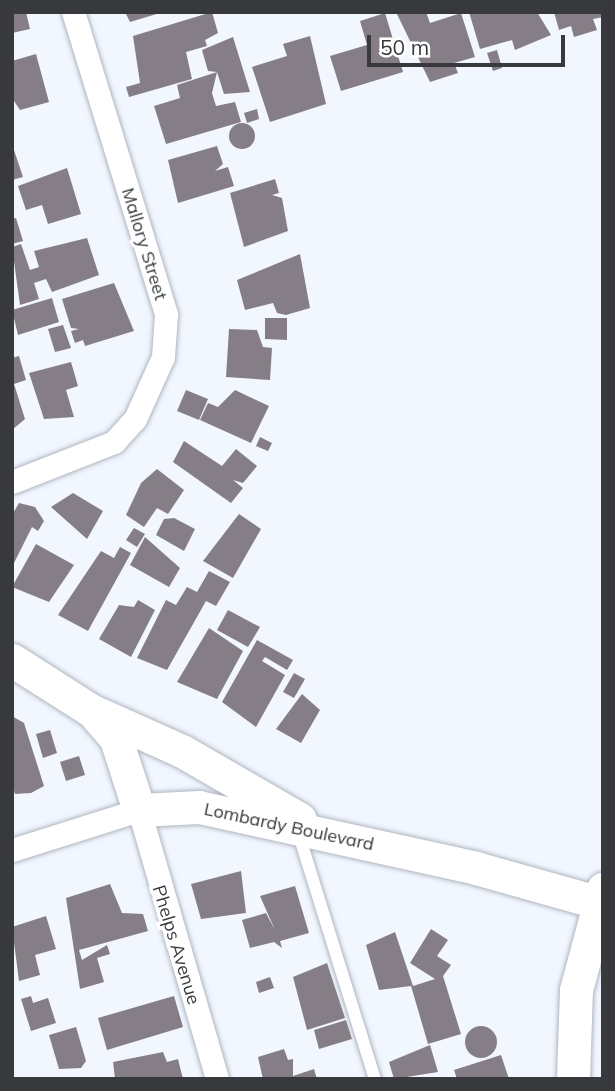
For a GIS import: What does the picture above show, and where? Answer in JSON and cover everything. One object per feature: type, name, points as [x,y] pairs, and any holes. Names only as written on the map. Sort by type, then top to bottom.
[{"type":"street","name":"Mallory Street","points":[[12,482],[114,442],[135,419],[163,357],[166,314],[73,12]]},
{"type":"street","points":[[12,660],[92,711],[182,751],[312,832]]},
{"type":"street","points":[[12,850],[139,810],[116,739],[92,711]]},
{"type":"street","name":"Lombardy Boulevard","points":[[139,810],[199,807],[600,896]]},
{"type":"street","name":"Phelps Avenue","points":[[139,810],[217,1079]]},
{"type":"street","points":[[573,1079],[576,990],[600,896]]},
{"type":"lane","points":[[312,832],[375,1079]]},
{"type":"building","points":[[12,12],[26,12],[30,29],[12,33]]},
{"type":"building","points":[[125,12],[160,12],[160,13],[130,22]]},
{"type":"building","points":[[212,12],[218,33],[205,40],[207,46],[186,52],[192,79],[129,97],[126,87],[140,83],[133,36]]},
{"type":"building","points":[[396,12],[426,12],[430,23],[461,13],[475,57],[454,63],[458,73],[430,82]]},
{"type":"building","points":[[469,12],[537,12],[551,35],[515,50],[512,40],[480,49]]},
{"type":"building","points":[[554,12],[603,12],[603,17],[593,19],[597,30],[574,37],[571,26],[559,30]]},
{"type":"building","points":[[385,13],[403,72],[341,91],[330,56],[367,45],[360,21]]},
{"type":"building","points":[[310,36],[326,104],[270,122],[252,67],[287,56],[283,44]]},
{"type":"building","points":[[233,37],[250,92],[224,94],[217,72],[208,71],[202,50]]},
{"type":"building","points":[[497,50],[502,68],[493,71],[487,53]]},
{"type":"building","points":[[36,54],[49,102],[20,110],[12,98],[12,61]]},
{"type":"building","points":[[217,72],[212,93],[216,106],[235,102],[241,122],[166,144],[154,106],[180,98],[177,85]]},
{"type":"building","points":[[257,109],[259,119],[247,123],[244,113]]},
{"type":"building","points":[[242,123],[251,127],[255,136],[251,145],[242,149],[233,145],[229,136],[233,127]]},
{"type":"building","points":[[12,144],[23,177],[12,180]]},
{"type":"building","points":[[217,146],[223,164],[215,171],[228,167],[234,186],[178,203],[168,160]]},
{"type":"building","points":[[67,168],[81,214],[48,224],[42,205],[26,210],[18,186]]},
{"type":"building","points":[[275,179],[279,193],[272,195],[282,198],[288,231],[244,247],[230,193]]},
{"type":"building","points":[[16,218],[23,241],[12,244],[12,219]]},
{"type":"building","points":[[87,238],[99,275],[52,292],[46,279],[34,283],[39,299],[20,305],[12,247],[21,244],[30,270],[39,267],[34,251]]},
{"type":"building","points":[[300,254],[310,308],[286,315],[277,313],[273,303],[245,310],[237,280]]},
{"type":"building","points":[[114,283],[134,331],[85,346],[83,340],[75,343],[71,331],[79,329],[71,328],[62,299]]},
{"type":"building","points":[[52,298],[59,322],[18,335],[12,310]]},
{"type":"building","points":[[265,318],[287,318],[287,340],[265,339]]},
{"type":"building","points":[[63,325],[71,348],[55,352],[48,329]]},
{"type":"building","points":[[229,329],[257,330],[263,347],[272,348],[270,380],[226,377]]},
{"type":"building","points":[[19,356],[26,380],[14,384],[25,419],[12,430],[12,358]]},
{"type":"building","points":[[71,362],[78,386],[66,390],[74,417],[44,419],[29,373]]},
{"type":"building","points":[[186,390],[208,399],[199,420],[177,411]]},
{"type":"building","points":[[235,390],[269,406],[251,443],[200,420],[208,403],[218,407]]},
{"type":"building","points":[[260,437],[272,443],[268,451],[256,446]]},
{"type":"building","points":[[184,441],[222,466],[236,449],[257,466],[243,483],[233,480],[243,488],[231,503],[173,462]]},
{"type":"building","points":[[157,469],[184,490],[168,514],[157,508],[144,527],[126,515],[141,483]]},
{"type":"building","points":[[73,493],[103,511],[87,539],[51,507]]},
{"type":"building","points":[[19,503],[35,507],[44,521],[38,531],[32,527],[12,567],[12,515]]},
{"type":"building","points":[[239,514],[261,529],[233,578],[203,561]]},
{"type":"building","points":[[174,518],[195,529],[184,551],[156,535],[164,519]]},
{"type":"building","points":[[134,528],[145,534],[137,547],[126,540]]},
{"type":"building","points":[[145,537],[180,568],[169,587],[130,565]]},
{"type":"building","points":[[36,544],[74,565],[49,602],[12,587]]},
{"type":"building","points":[[120,547],[131,553],[88,631],[58,615],[101,551],[114,558]]},
{"type":"building","points":[[209,571],[230,582],[216,606],[206,601],[167,670],[137,658],[166,600],[176,605],[187,587],[197,592]]},
{"type":"building","points":[[138,600],[155,610],[131,657],[99,639],[119,605],[134,607]]},
{"type":"building","points":[[228,610],[260,627],[248,647],[217,630]]},
{"type":"building","points":[[209,628],[243,651],[217,699],[177,682]]},
{"type":"building","points":[[257,640],[293,660],[287,670],[265,657],[262,661],[285,675],[256,727],[222,702]]},
{"type":"building","points":[[294,673],[305,679],[294,698],[283,692]]},
{"type":"building","points":[[302,694],[320,710],[301,743],[276,729]]},
{"type":"building","points":[[12,716],[24,723],[44,786],[31,793],[15,794],[12,784]]},
{"type":"building","points":[[50,730],[57,753],[43,758],[36,734]]},
{"type":"building","points":[[79,756],[85,775],[66,781],[60,762]]},
{"type":"building","points":[[241,871],[246,913],[201,919],[191,884]]},
{"type":"building","points":[[110,884],[122,913],[143,914],[148,931],[79,950],[82,960],[107,945],[110,954],[97,958],[104,982],[80,989],[66,898]]},
{"type":"building","points":[[295,886],[309,933],[280,941],[282,948],[274,942],[250,948],[242,920],[266,913],[275,930],[260,896]]},
{"type":"building","points":[[46,916],[56,949],[35,955],[40,975],[19,981],[12,927]]},
{"type":"building","points":[[431,929],[448,940],[437,956],[451,965],[443,976],[461,1034],[428,1044],[411,986],[379,990],[366,945],[395,932],[413,986],[435,979],[410,963]]},
{"type":"building","points":[[327,963],[345,1018],[307,1030],[293,977]]},
{"type":"building","points":[[270,977],[274,988],[259,993],[256,982]]},
{"type":"building","points":[[31,996],[33,1003],[48,998],[56,1023],[31,1031],[21,999]]},
{"type":"building","points":[[174,996],[183,1027],[107,1050],[98,1018]]},
{"type":"building","points":[[346,1020],[352,1039],[319,1049],[314,1030]]},
{"type":"building","points":[[481,1026],[492,1031],[497,1042],[492,1053],[481,1058],[470,1053],[465,1042],[470,1031]]},
{"type":"building","points":[[76,1027],[86,1061],[81,1068],[59,1069],[49,1035]]},
{"type":"building","points":[[430,1045],[438,1072],[394,1079],[389,1062]]},
{"type":"building","points":[[284,1049],[288,1060],[293,1059],[293,1076],[314,1069],[317,1079],[263,1079],[258,1057]]},
{"type":"building","points":[[163,1052],[167,1062],[178,1059],[183,1079],[115,1079],[113,1062]]},
{"type":"building","points":[[501,1055],[509,1079],[457,1079],[454,1070]]}]
